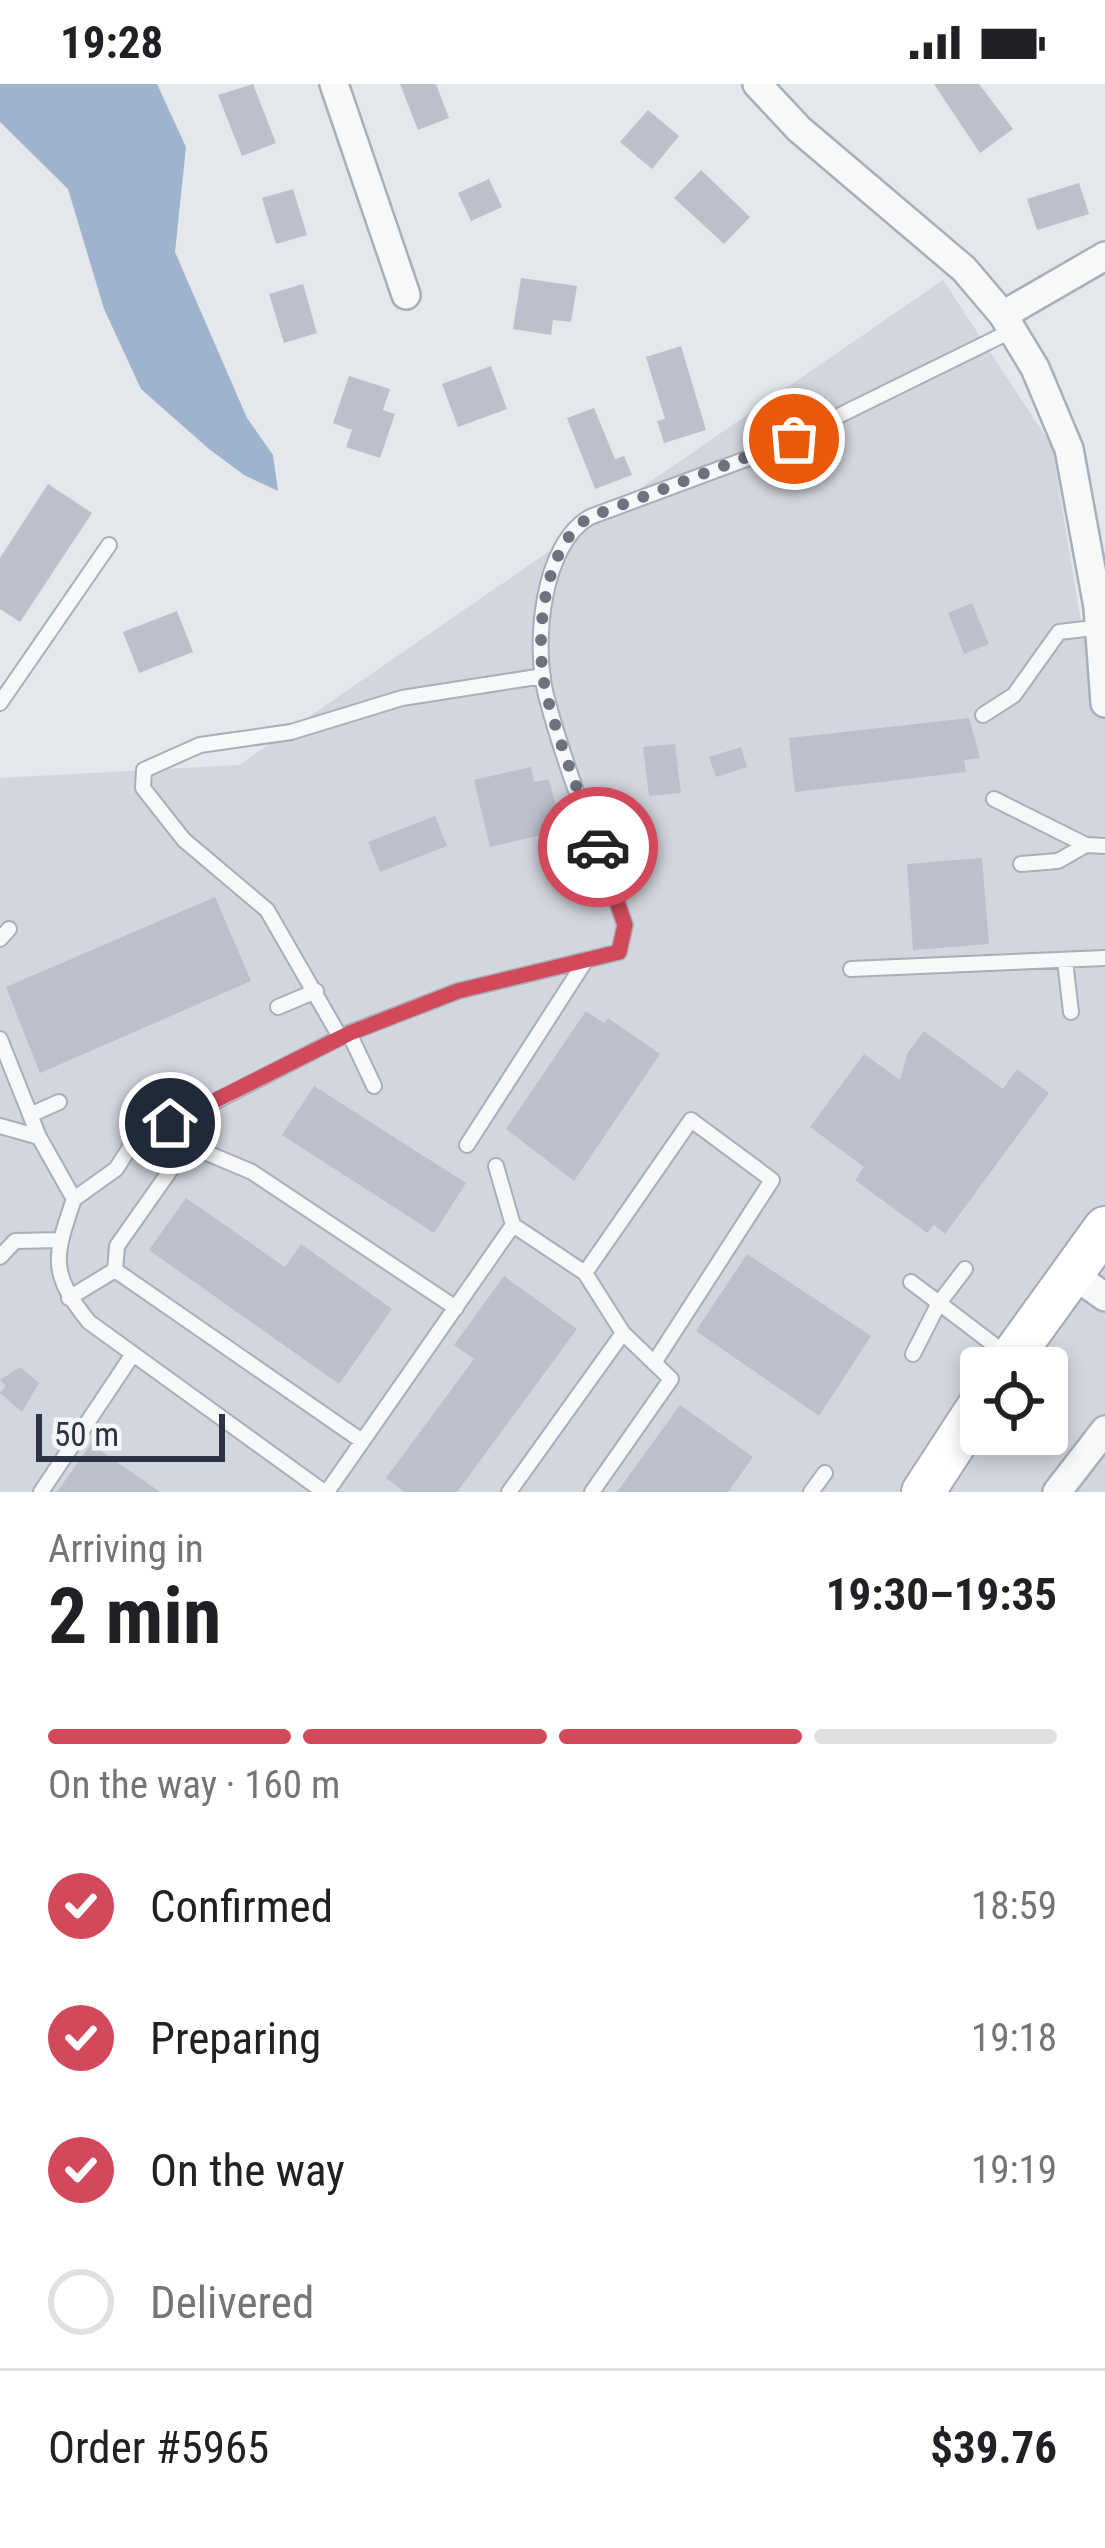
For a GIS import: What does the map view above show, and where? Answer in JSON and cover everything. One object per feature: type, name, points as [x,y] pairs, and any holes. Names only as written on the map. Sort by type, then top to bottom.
[{"type":"main road","points":[[1024,1347],[1088,1285],[1105,1228]]},
{"type":"main road","points":[[923,1492],[960,1435]]},
{"type":"street","points":[[334,84],[406,296]]},
{"type":"street","points":[[757,84],[799,130],[964,269],[1008,322],[1057,413],[1069,449],[1102,627],[1105,703]]},
{"type":"street","points":[[1008,322],[1105,256]]},
{"type":"street","points":[[1057,1492],[1105,1430]]},
{"type":"lane","points":[[513,1225],[325,1492],[89,1322],[59,1286],[60,1240],[74,1198],[116,1169],[132,1144],[345,1035],[458,991],[619,952],[625,925],[543,676],[548,581],[558,546],[572,527],[765,452],[1008,322]]},
{"type":"lane","points":[[0,703],[109,545]]},
{"type":"lane","points":[[983,715],[1013,694],[1059,632],[1102,627]]},
{"type":"lane","points":[[374,1086],[267,910],[165,818],[143,788],[144,770],[200,745],[291,732],[402,698],[543,676]]},
{"type":"lane","points":[[994,800],[1086,845],[1105,846]]},
{"type":"lane","points":[[1021,864],[1058,861],[1086,845]]},
{"type":"lane","points":[[851,969],[1105,958]]},
{"type":"lane","points":[[467,1145],[586,960]]},
{"type":"lane","points":[[1065,961],[1071,1012]]},
{"type":"lane","points":[[278,1007],[316,991]]},
{"type":"lane","points":[[0,1039],[39,1137],[74,1198]]},
{"type":"lane","points":[[30,1115],[59,1102]]},
{"type":"lane","points":[[585,1273],[691,1120],[772,1180],[654,1363]]},
{"type":"lane","points":[[170,1123],[188,1145],[252,1172],[456,1307]]},
{"type":"lane","points":[[0,1126],[39,1137]]},
{"type":"lane","points":[[116,1270],[117,1246],[188,1145]]},
{"type":"lane","points":[[496,1166],[513,1225],[585,1273],[622,1333],[671,1379],[592,1492]]},
{"type":"lane","points":[[0,1257],[15,1241],[60,1240]]},
{"type":"lane","points":[[913,1354],[939,1304],[965,1269]]},
{"type":"lane","points":[[69,1298],[116,1270]]},
{"type":"lane","points":[[116,1270],[362,1442]]},
{"type":"lane","points":[[911,1282],[989,1347]]},
{"type":"lane","points":[[508,1492],[622,1333]]},
{"type":"lane","points":[[41,1492],[133,1354]]},
{"type":"lane","points":[[101,1402],[116,1412]]},
{"type":"lane","points":[[811,1492],[825,1473]]},
{"type":"shaded area","points":[[943,280],[1052,446],[1081,622],[1105,621],[1105,1492],[0,1492],[0,778],[239,765]]},
{"type":"water","points":[[0,84],[157,84],[186,147],[175,252],[247,418],[273,455],[278,491],[244,475],[209,449],[141,389],[104,309],[68,189],[0,122]]},
{"type":"building","points":[[253,84],[276,143],[242,156],[218,95]]},
{"type":"building","points":[[400,84],[436,84],[449,118],[418,130]]},
{"type":"building","points":[[934,84],[979,84],[1013,129],[980,153]]},
{"type":"building","points":[[648,110],[679,136],[652,169],[620,142]]},
{"type":"building","points":[[701,170],[750,217],[724,244],[674,198]]},
{"type":"building","points":[[489,179],[502,207],[471,221],[458,193]]},
{"type":"building","points":[[1079,183],[1089,214],[1037,230],[1027,199]]},
{"type":"building","points":[[293,189],[307,235],[276,244],[262,198]]},
{"type":"building","points":[[521,278],[577,286],[571,322],[553,320],[551,335],[513,329]]},
{"type":"building","points":[[303,284],[317,333],[284,343],[269,294]]},
{"type":"building","points":[[681,346],[706,430],[664,443],[657,421],[665,419],[646,357]]},
{"type":"building","points":[[491,366],[507,409],[458,427],[442,384]]},
{"type":"building","points":[[349,376],[390,389],[383,410],[395,414],[380,458],[346,447],[352,430],[333,423]]},
{"type":"building","points":[[594,408],[615,459],[624,456],[632,475],[595,489],[567,418]]},
{"type":"building","points":[[48,484],[92,513],[20,622],[0,609],[0,558]]},
{"type":"building","points":[[972,603],[989,644],[964,654],[948,613]]},
{"type":"building","points":[[177,611],[193,652],[139,673],[123,632]]},
{"type":"building","points":[[969,718],[980,758],[964,760],[966,772],[795,792],[789,738]]},
{"type":"building","points":[[675,744],[681,793],[649,796],[643,747]]},
{"type":"building","points":[[741,747],[747,767],[716,777],[709,757]]},
{"type":"building","points":[[531,767],[534,782],[549,779],[562,830],[490,847],[474,780]]},
{"type":"building","points":[[435,816],[447,846],[380,872],[368,842]]},
{"type":"building","points":[[982,858],[989,944],[913,950],[907,864]]},
{"type":"building","points":[[215,897],[251,981],[40,1073],[6,987]]},
{"type":"building","points":[[586,1011],[604,1023],[608,1018],[660,1054],[574,1181],[506,1129]]},
{"type":"building","points":[[924,1031],[1003,1089],[1017,1069],[1049,1093],[945,1234],[934,1225],[927,1233],[855,1180],[864,1167],[810,1127],[864,1054],[900,1080],[907,1054]]},
{"type":"building","points":[[314,1086],[466,1183],[434,1233],[282,1135]]},
{"type":"building","points":[[186,1198],[285,1267],[301,1244],[392,1309],[339,1384],[149,1250]]},
{"type":"building","points":[[747,1254],[871,1336],[819,1416],[696,1331]]},
{"type":"building","points":[[504,1276],[577,1329],[457,1492],[405,1492],[386,1478],[474,1359],[454,1345]]},
{"type":"building","points":[[20,1367],[39,1383],[22,1412],[0,1393],[6,1386],[0,1380]]},
{"type":"building","points":[[680,1405],[753,1457],[728,1492],[617,1492]]},
{"type":"building","points":[[91,1444],[160,1492],[57,1492]]},
{"type":"way so far","points":[[598,847],[543,676],[548,581],[558,546],[572,527],[590,517],[794,439]]},
{"type":"route","points":[[170,1123],[350,1033],[458,991],[619,952],[625,925],[598,847]]}]
